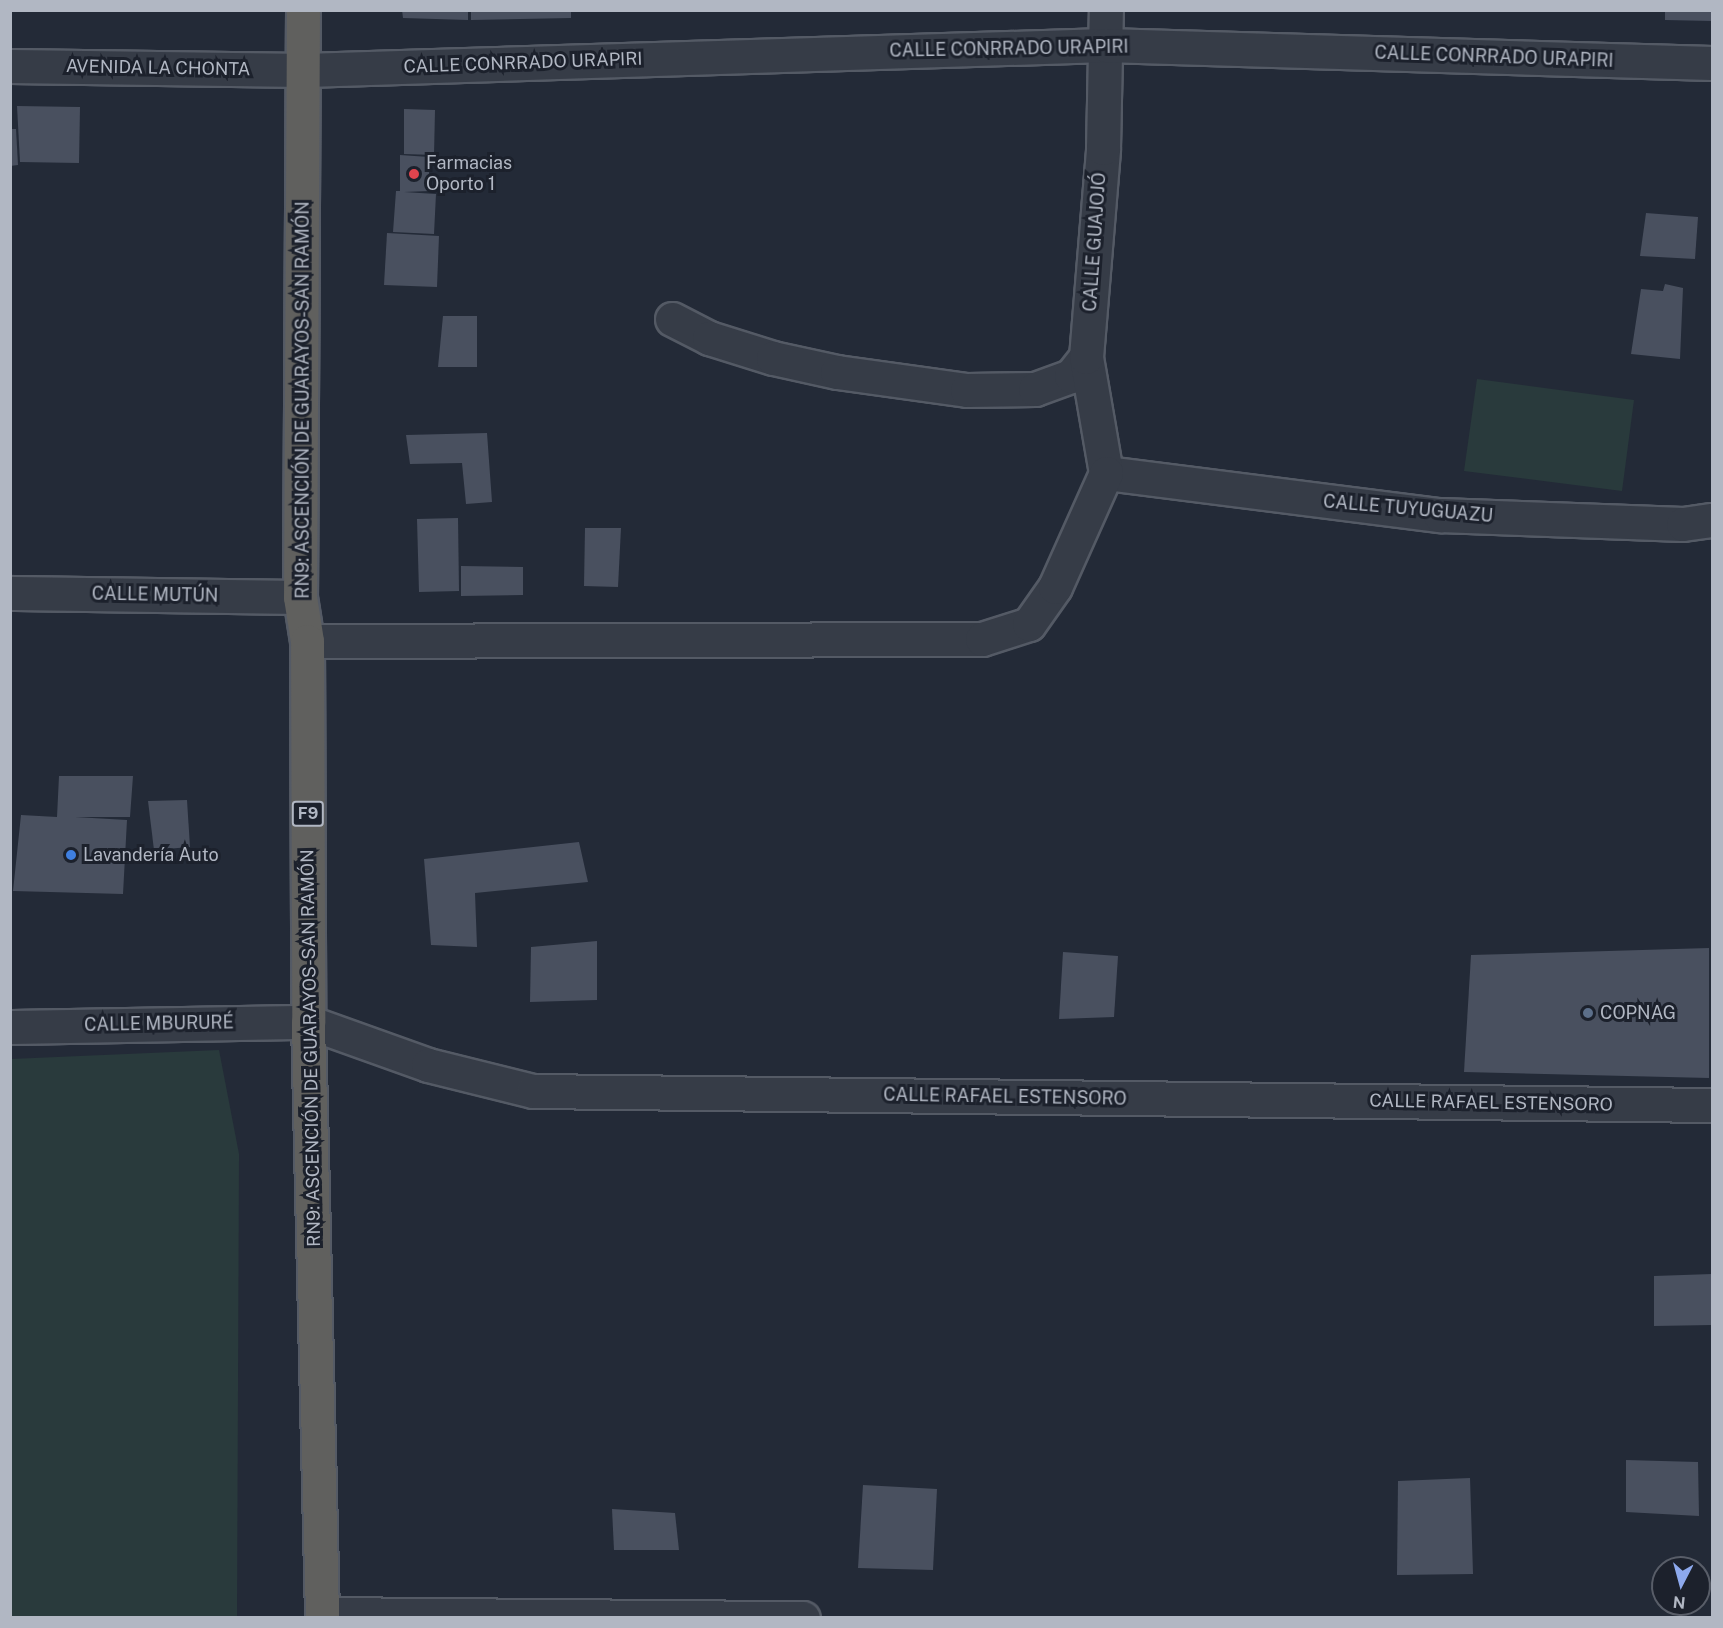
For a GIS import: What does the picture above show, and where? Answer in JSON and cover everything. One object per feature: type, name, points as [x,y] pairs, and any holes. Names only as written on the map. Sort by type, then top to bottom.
[{"type":"highway","name":"RN9: ASCENCIÓN DE GUARAYOS-SAN RAMÓN","points":[[303,10],[305,70],[300,597],[307,641],[308,1022],[322,1616]]},
{"type":"street","name":"CALLE GUAJOJÓ","points":[[1106,10],[1103,148],[1086,357],[1106,473]]},
{"type":"street","name":"CALLE CONRRADO URAPIRI","points":[[305,70],[1105,45],[1713,63]]},
{"type":"street","name":"AVENIDA LA CHONTA","points":[[10,66],[305,70]]},
{"type":"street","points":[[672,319],[709,338],[773,358],[837,372],[967,390],[1035,389],[1071,376],[1086,357]]},
{"type":"street","points":[[307,641],[982,639],[1029,624],[1055,587],[1106,473]]},
{"type":"street","name":"CALLE TUYUGUAZU","points":[[1106,473],[1440,515],[1683,524],[1713,520]]},
{"type":"street","name":"CALLE MUTÚN","points":[[10,593],[300,597]]},
{"type":"street","name":"CALLE MBURURÉ","points":[[10,1027],[308,1022]]},
{"type":"street","name":"CALLE RAFAEL ESTENSORO","points":[[308,1022],[428,1065],[533,1091],[1713,1106]]},
{"type":"street","points":[[322,1616],[803,1617]]},
{"type":"shaded area","points":[[1477,379],[1634,400],[1622,491],[1464,471]]},
{"type":"shaded area","points":[[219,1050],[239,1154],[237,1617],[11,1617],[11,1059]]},
{"type":"building","points":[[402,10],[468,10],[468,20],[403,18]]},
{"type":"building","points":[[471,10],[571,10],[571,18],[471,20]]},
{"type":"building","points":[[1665,10],[1712,10],[1712,21],[1665,20]]},
{"type":"building","points":[[17,106],[80,107],[79,163],[20,162]]},
{"type":"building","points":[[404,109],[435,110],[434,155],[404,154]]},
{"type":"building","points":[[10,129],[16,129],[18,165],[10,166]]},
{"type":"building","points":[[400,155],[429,157],[429,191],[404,192],[436,194],[434,234],[393,232],[396,191],[400,191]]},
{"type":"building","points":[[1646,213],[1698,217],[1695,259],[1640,256]]},
{"type":"building","points":[[387,233],[439,236],[437,287],[384,285]]},
{"type":"building","points":[[1665,284],[1683,288],[1680,359],[1631,354],[1641,289],[1663,291]]},
{"type":"building","points":[[443,316],[477,316],[477,367],[438,367]]},
{"type":"building","points":[[487,433],[492,502],[466,504],[462,463],[410,464],[406,435]]},
{"type":"building","points":[[458,518],[459,591],[419,592],[417,519]]},
{"type":"building","points":[[585,528],[621,528],[618,587],[584,586]]},
{"type":"building","points":[[461,566],[523,567],[523,595],[461,596]]},
{"type":"building","name":"Lavandería Auto","points":[[59,776],[133,776],[130,817],[75,817],[127,820],[123,894],[13,891],[21,815],[57,817]]},
{"type":"building","points":[[187,800],[190,847],[154,850],[148,801]]},
{"type":"building","points":[[579,842],[588,882],[475,893],[477,947],[431,945],[424,859]]},
{"type":"building","points":[[597,941],[597,1000],[530,1002],[531,947]]},
{"type":"building","name":"COPNAG","points":[[1709,948],[1709,1078],[1464,1072],[1471,955]]},
{"type":"building","points":[[1063,952],[1118,956],[1114,1017],[1059,1019]]},
{"type":"building","points":[[1712,1274],[1712,1325],[1654,1326],[1654,1276]]},
{"type":"building","points":[[1626,1460],[1698,1462],[1699,1516],[1626,1512]]},
{"type":"building","points":[[1470,1478],[1473,1574],[1397,1575],[1398,1481]]},
{"type":"building","points":[[863,1485],[937,1489],[933,1570],[858,1568]]},
{"type":"building","points":[[612,1509],[675,1513],[679,1550],[614,1550]]},
{"type":"place","name":"Farmacias Oporto 1","points":[[414,174]]},
{"type":"place","name":"Lavandería Auto","points":[[71,855]]},
{"type":"place","name":"COPNAG","points":[[1588,1013]]}]
